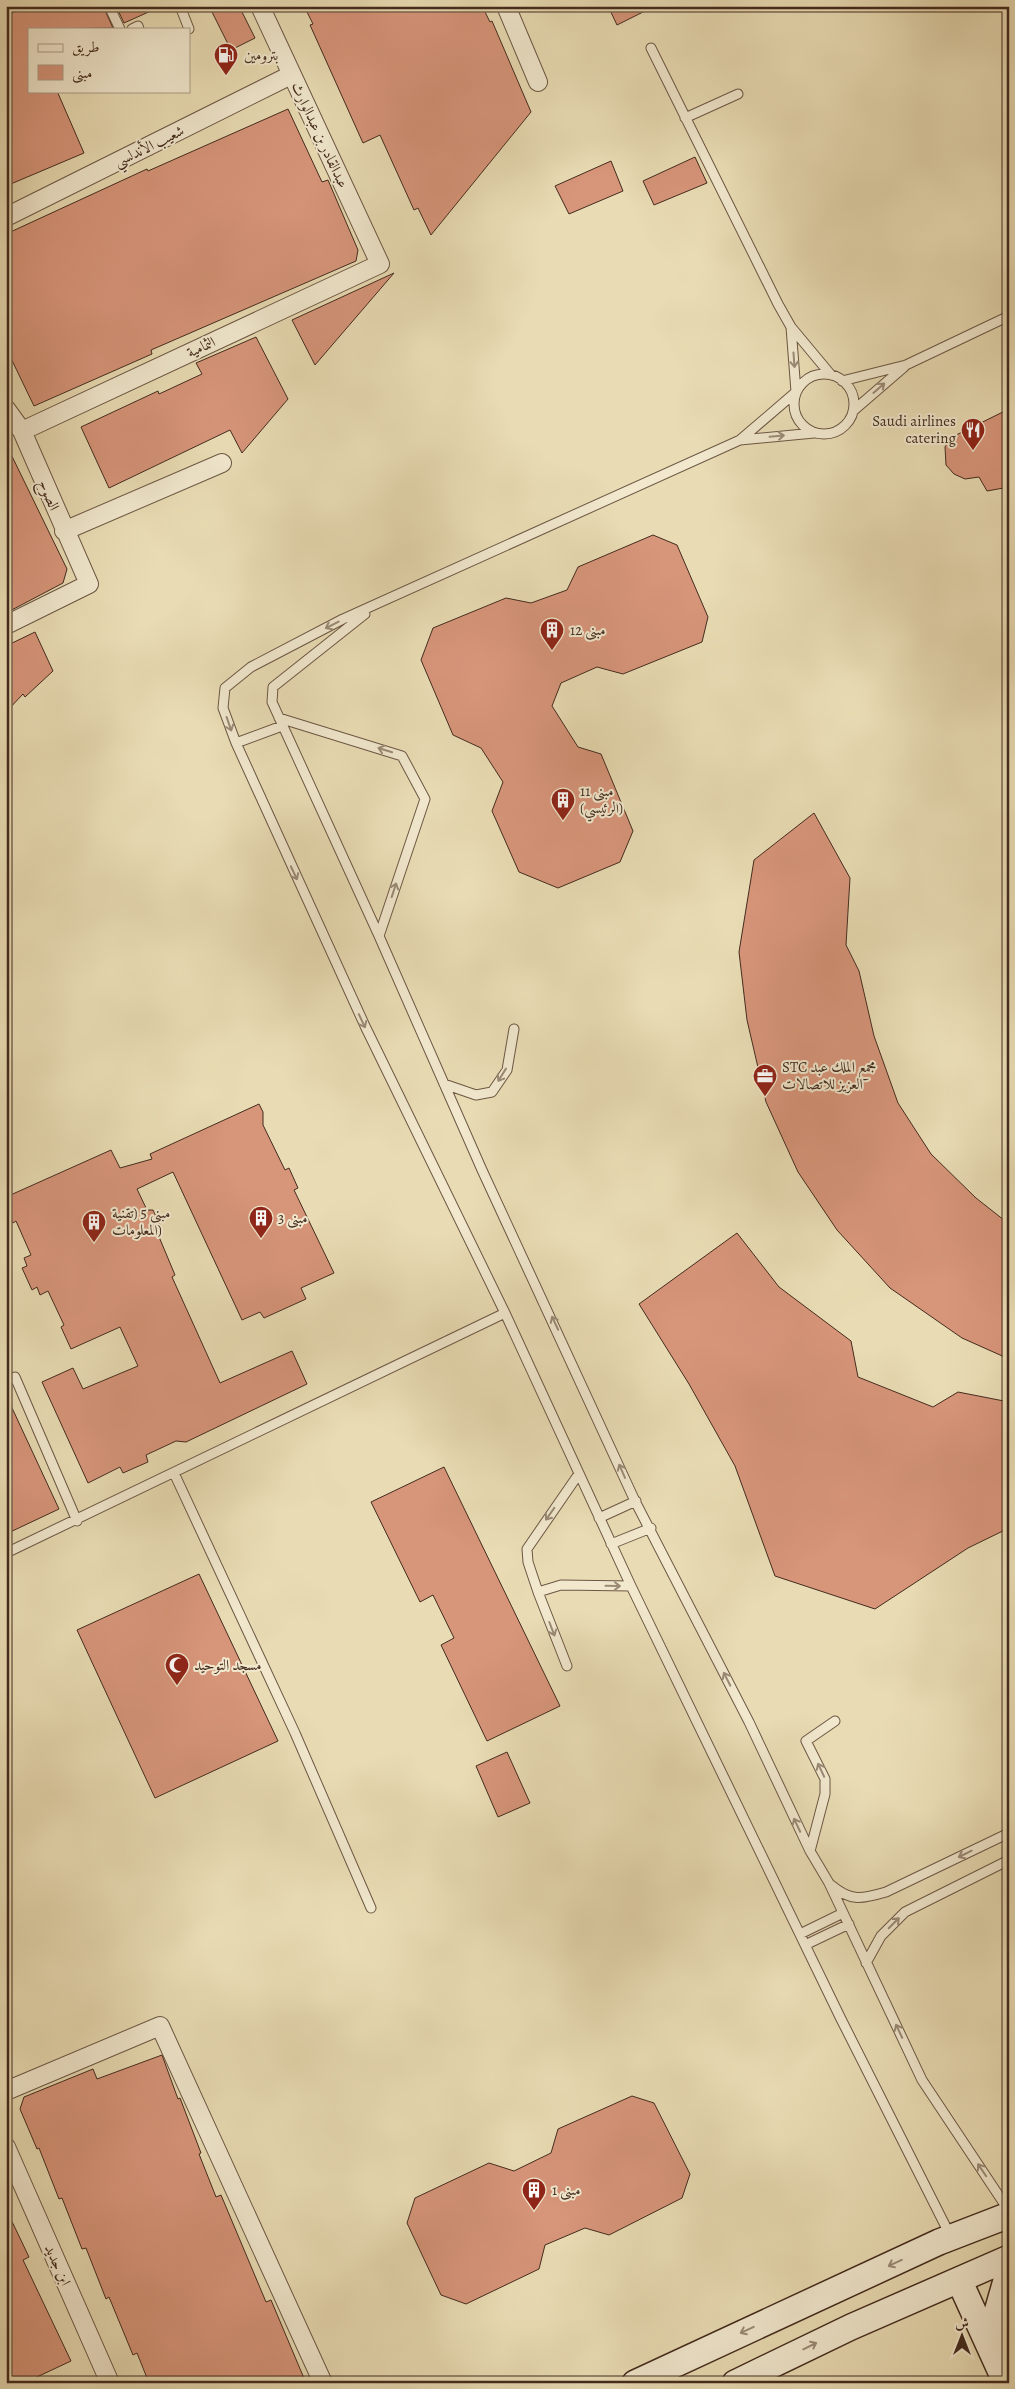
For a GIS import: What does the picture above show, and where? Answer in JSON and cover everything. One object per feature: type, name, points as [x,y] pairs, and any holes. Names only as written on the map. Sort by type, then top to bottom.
[{"type":"street","name":"عبدالقادر بن عبدالوارث","points":[[260,6],[380,264]]},
{"type":"street","points":[[506,6],[538,82]]},
{"type":"street","name":"شعيب الأندلسي","points":[[6,217],[291,75]]},
{"type":"street","name":"الثمامية","points":[[22,431],[380,264]]},
{"type":"street","name":"الصوح","points":[[6,409],[22,431],[64,531],[89,584],[6,625]]},
{"type":"street","points":[[64,531],[222,463]]},
{"type":"street","points":[[6,2091],[160,2026],[323,2383]]},
{"type":"street","name":"ابن جديد","points":[[6,2147],[110,2383]]},
{"type":"street","points":[[635,2383],[945,2240],[1009,2213]]},
{"type":"street","points":[[735,2383],[852,2326],[1009,2258]]},
{"type":"street","points":[[1009,2270],[995,2319],[1009,2350]]},
{"type":"street","points":[[958,2280],[1006,2383]]},
{"type":"street","points":[[833,2291],[852,2326]]},
{"type":"lane","points":[[110,6],[120,28]]},
{"type":"lane","points":[[180,6],[189,28]]},
{"type":"lane","points":[[651,48],[791,327],[831,375],[842,381],[852,394],[853,411]]},
{"type":"lane","points":[[685,118],[738,94]]},
{"type":"lane","points":[[842,381],[906,365],[1009,316]]},
{"type":"lane","points":[[791,327],[796,392],[794,412],[805,428],[814,433]]},
{"type":"lane","points":[[740,440],[833,433],[849,420],[853,411],[906,365]]},
{"type":"lane","points":[[831,375],[822,375],[807,380],[796,392],[740,440],[377,604],[251,666],[225,688],[223,708],[236,743],[365,1026],[505,1312],[578,1475],[806,1945],[945,2240]]},
{"type":"lane","points":[[377,604],[274,687],[272,702],[444,1084],[636,1501],[749,1722],[810,1851],[829,1883],[922,2080],[1009,2213]]},
{"type":"lane","points":[[236,743],[281,722],[402,756],[424,799],[379,936]]},
{"type":"lane","points":[[444,1084],[476,1095],[492,1092],[507,1070],[514,1029]]},
{"type":"lane","points":[[6,1553],[77,1521],[83,1515],[174,1473],[505,1312]]},
{"type":"lane","points":[[6,1381],[15,1378],[77,1521]]},
{"type":"lane","points":[[174,1473],[295,1733],[371,1908]]},
{"type":"lane","points":[[566,1666],[528,1562],[527,1549],[578,1475]]},
{"type":"lane","points":[[599,1518],[636,1501]]},
{"type":"lane","points":[[612,1544],[651,1528]]},
{"type":"lane","points":[[538,1592],[561,1585],[631,1586]]},
{"type":"lane","points":[[810,1851],[825,1794],[825,1780],[806,1740],[834,1721]]},
{"type":"lane","points":[[829,1883],[844,1896],[866,1898],[886,1892],[1009,1833]]},
{"type":"lane","points":[[866,1962],[881,1936],[905,1912],[1009,1860]]},
{"type":"lane","points":[[800,1934],[843,1913]]},
{"type":"lane","points":[[806,1945],[849,1924]]},
{"type":"building","points":[[26,6],[103,6],[113,28],[28,28],[28,92],[57,92],[84,153],[6,186],[6,16]]},
{"type":"building","points":[[116,6],[162,6],[124,23]]},
{"type":"building","points":[[209,6],[239,6],[255,38],[231,50]]},
{"type":"building","points":[[304,6],[482,6],[490,22],[492,21],[531,112],[431,235],[418,208],[414,210],[380,135],[363,143],[310,25],[313,24]]},
{"type":"building","points":[[608,6],[655,6],[617,25]]},
{"type":"building","points":[[288,109],[322,182],[328,180],[358,250],[356,261],[151,350],[152,354],[34,406],[6,348],[6,234],[147,169],[148,171]]},
{"type":"building","points":[[695,157],[707,183],[654,205],[643,181]]},
{"type":"building","points":[[611,161],[623,191],[569,214],[555,186]]},
{"type":"building","points":[[394,273],[315,365],[292,320]]},
{"type":"building","points":[[256,337],[288,399],[242,453],[230,430],[109,488],[81,427],[158,391],[159,394],[202,374],[196,363]]},
{"type":"building","name":"Saudi airlines catering","points":[[1009,409],[1009,487],[987,491],[979,477],[965,479],[954,474],[946,465],[945,447],[950,438]]},
{"type":"building","points":[[6,444],[67,569],[63,583],[6,613]]},
{"type":"building","name":"مبنى 12","points":[[653,535],[677,545],[708,617],[702,642],[623,674],[597,667],[561,683],[552,706],[578,747],[601,754],[633,831],[620,862],[558,888],[519,872],[492,811],[503,782],[481,748],[453,735],[421,660],[433,628],[506,598],[531,603],[567,590],[578,567]]},
{"type":"building","points":[[35,632],[53,671],[25,697],[23,694],[6,712],[6,646]]},
{"type":"building","points":[[814,813],[850,878],[846,945],[859,971],[874,1036],[898,1103],[931,1154],[976,1198],[1009,1224],[1009,1359],[962,1338],[890,1288],[837,1230],[798,1172],[766,1102],[747,1020],[739,952],[754,860]]},
{"type":"building","points":[[259,1104],[263,1112],[263,1125],[285,1170],[289,1168],[298,1188],[294,1190],[334,1273],[301,1288],[306,1299],[264,1318],[260,1312],[242,1320],[173,1172],[137,1189],[147,1210],[153,1210],[160,1225],[157,1232],[175,1275],[172,1277],[220,1383],[292,1351],[307,1384],[186,1442],[176,1441],[146,1455],[148,1462],[123,1473],[120,1467],[88,1483],[42,1382],[73,1368],[83,1389],[138,1366],[120,1327],[71,1349],[61,1327],[64,1325],[48,1291],[40,1295],[37,1287],[32,1290],[22,1268],[27,1266],[24,1258],[31,1255],[16,1221],[13,1223],[6,1209],[6,1197],[111,1150],[120,1168],[152,1159],[150,1154]]},
{"type":"building","points":[[737,1233],[779,1287],[851,1341],[858,1377],[933,1407],[958,1392],[1009,1402],[1009,1528],[968,1548],[875,1609],[775,1576],[735,1466],[689,1384],[639,1304]]},
{"type":"building","points":[[6,1395],[59,1509],[6,1534]]},
{"type":"building","points":[[444,1467],[560,1706],[487,1741],[441,1645],[454,1638],[433,1595],[420,1602],[371,1502]]},
{"type":"building","name":"مسجد التوحيد","points":[[199,1574],[278,1741],[155,1798],[77,1630]]},
{"type":"building","points":[[507,1752],[530,1803],[498,1817],[476,1766]]},
{"type":"building","points":[[162,2055],[201,2153],[199,2154],[216,2197],[221,2195],[266,2302],[271,2300],[306,2383],[149,2383],[137,2353],[133,2355],[109,2297],[106,2299],[86,2248],[82,2249],[62,2198],[59,2199],[39,2148],[37,2149],[20,2109],[24,2097],[93,2069],[97,2079]]},
{"type":"building","name":"مبنى 1","points":[[632,2096],[654,2103],[690,2174],[682,2198],[609,2235],[585,2228],[545,2245],[539,2269],[466,2304],[441,2295],[407,2223],[415,2198],[489,2163],[514,2171],[551,2153],[558,2129]]},
{"type":"building","points":[[6,2209],[29,2257],[23,2260],[71,2361],[24,2383],[6,2383]]},
{"type":"place","name":"بترومين","points":[[226,76]]},
{"type":"place","name":"Saudi airlines catering","points":[[973,451]]},
{"type":"place","name":"مبنى 12","points":[[552,651]]},
{"type":"place","name":"مبنى 11 (الرئيسي)","points":[[563,821]]},
{"type":"place","name":"STC مجمع الملك عبد العزيز للاتصالات","points":[[765,1097]]},
{"type":"place","name":"مبنى 3","points":[[261,1239]]},
{"type":"place","name":"مبنى 5 (تقنية المعلومات)","points":[[94,1243]]},
{"type":"place","name":"مسجد التوحيد","points":[[177,1686]]},
{"type":"place","name":"مبنى 1","points":[[534,2211]]}]
